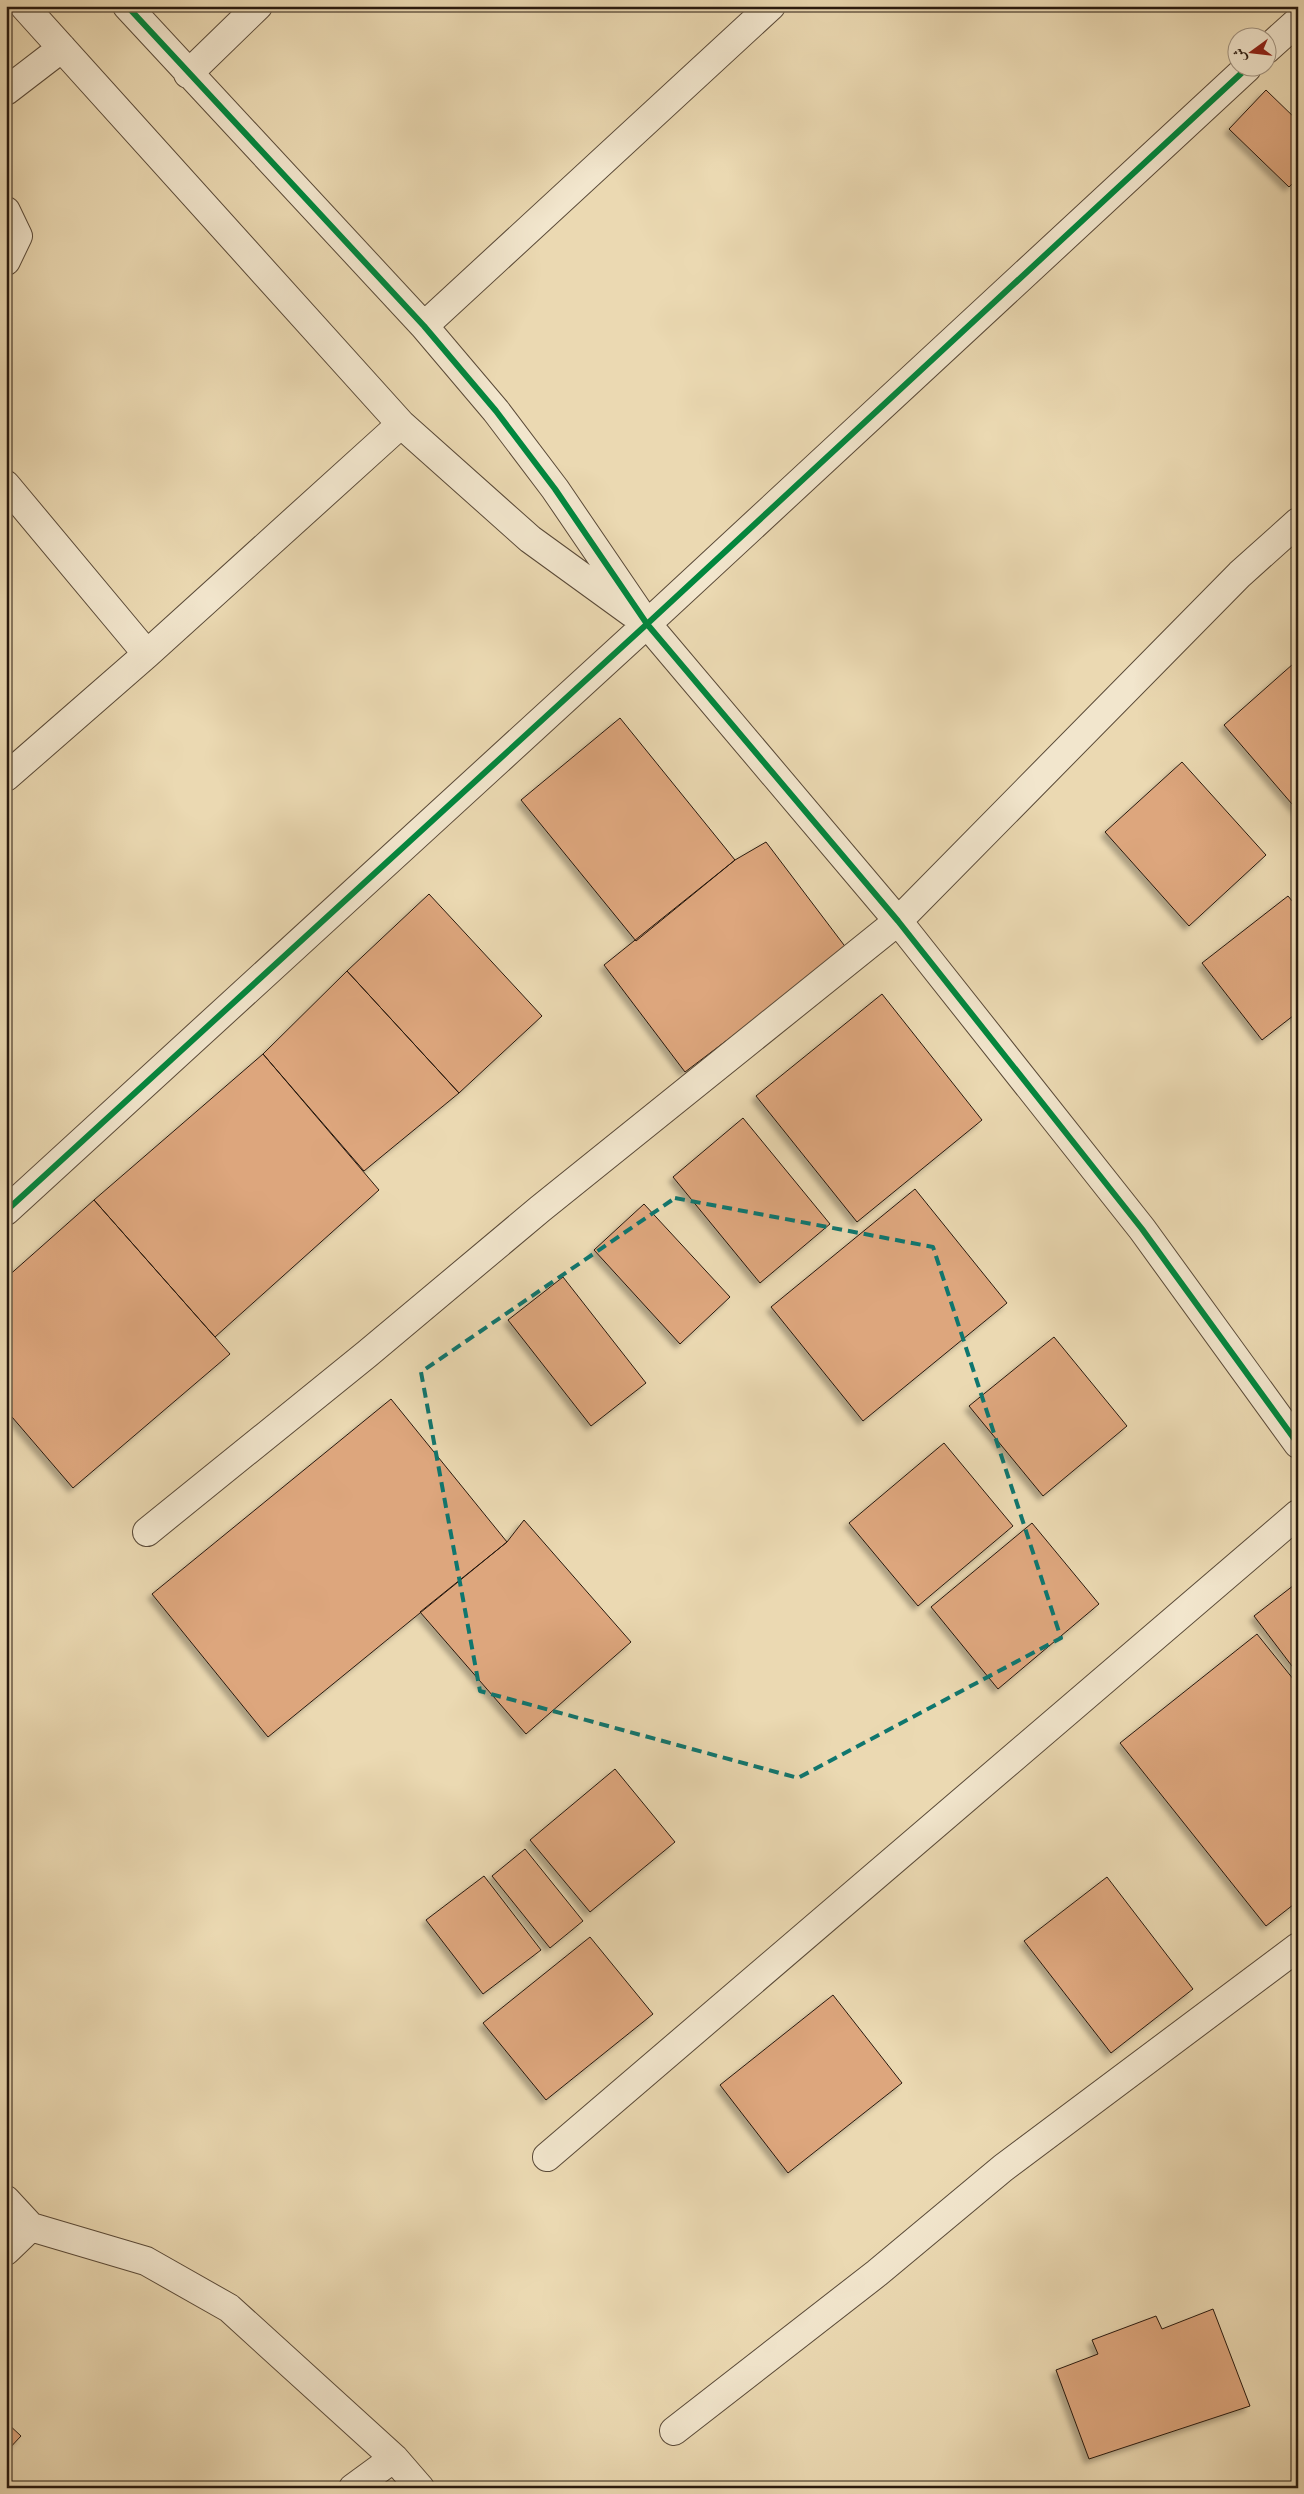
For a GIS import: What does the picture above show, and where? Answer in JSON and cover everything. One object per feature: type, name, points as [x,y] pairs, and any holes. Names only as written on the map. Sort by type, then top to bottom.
[{"type":"street","points":[[24,6],[402,424],[530,539],[647,624]]},
{"type":"street","points":[[127,6],[188,74],[424,326],[496,411],[537,466],[647,624],[898,920],[1142,1229],[1298,1444]]},
{"type":"street","points":[[188,74],[258,6]]},
{"type":"street","points":[[424,326],[769,7]]},
{"type":"street","points":[[1276,41],[1298,21]]},
{"type":"street","points":[[6,91],[62,48]]},
{"type":"street","points":[[6,1212],[647,624],[1236,78]]},
{"type":"street","points":[[6,211],[18,236],[6,261]]},
{"type":"street","points":[[6,776],[147,654],[402,424]]},
{"type":"street","points":[[6,485],[147,654]]},
{"type":"street","points":[[147,1532],[367,1354],[540,1209],[898,920],[1240,574],[1298,522]]},
{"type":"street","points":[[547,2157],[1298,1514]]},
{"type":"street","points":[[674,2431],[877,2273],[1003,2168],[1298,1947]]},
{"type":"street","points":[[6,2200],[31,2227],[146,2261],[229,2308],[394,2458],[420,2488]]},
{"type":"street","points":[[6,2251],[31,2227]]},
{"type":"street","points":[[353,2488],[394,2458]]},
{"type":"highlighted area","points":[[675,1198],[933,1247],[1061,1638],[798,1778],[480,1691],[421,1372]]},
{"type":"building","points":[[1266,90],[1298,121],[1298,178],[1289,187],[1229,129]]},
{"type":"building","points":[[1293,664],[1298,670],[1298,811],[1224,725]]},
{"type":"building","points":[[620,718],[735,860],[636,941],[521,800]]},
{"type":"building","points":[[1182,762],[1266,855],[1189,926],[1105,832]]},
{"type":"building","points":[[766,842],[847,949],[685,1072],[604,965],[735,860]]},
{"type":"building","points":[[429,894],[542,1016],[459,1093],[347,971]]},
{"type":"building","points":[[1288,896],[1298,908],[1298,1012],[1262,1040],[1202,963]]},
{"type":"building","points":[[347,971],[459,1093],[364,1171],[263,1054]]},
{"type":"building","points":[[882,994],[982,1120],[857,1222],[756,1096]]},
{"type":"building","points":[[263,1054],[379,1190],[215,1337],[94,1200]]},
{"type":"building","points":[[743,1118],[830,1224],[760,1283],[673,1177]]},
{"type":"building","points":[[915,1189],[1007,1303],[863,1421],[771,1307]]},
{"type":"building","points":[[94,1200],[230,1354],[73,1488],[6,1410],[6,1278]]},
{"type":"building","points":[[644,1204],[730,1297],[680,1344],[594,1250]]},
{"type":"building","points":[[563,1277],[646,1383],[591,1426],[508,1320]]},
{"type":"building","points":[[1054,1337],[1127,1426],[1043,1496],[969,1406]]},
{"type":"building","points":[[391,1399],[507,1542],[268,1737],[152,1594]]},
{"type":"building","points":[[944,1443],[1013,1526],[918,1606],[849,1523]]},
{"type":"building","points":[[524,1520],[631,1642],[526,1734],[420,1612],[507,1542]]},
{"type":"building","points":[[1032,1523],[1099,1604],[998,1689],[931,1607]]},
{"type":"building","points":[[1298,1582],[1298,1674],[1254,1616]]},
{"type":"building","points":[[1257,1634],[1298,1685],[1298,1901],[1266,1926],[1120,1743]]},
{"type":"building","points":[[615,1769],[675,1842],[590,1912],[530,1840]]},
{"type":"building","points":[[525,1849],[583,1921],[550,1948],[492,1876]]},
{"type":"building","points":[[484,1876],[541,1950],[483,1994],[426,1920]]},
{"type":"building","points":[[1107,1877],[1193,1989],[1111,2053],[1024,1941]]},
{"type":"building","points":[[590,1937],[653,2014],[546,2100],[483,2023]]},
{"type":"building","points":[[833,1995],[902,2083],[788,2173],[720,2085]]},
{"type":"building","points":[[1213,2309],[1250,2406],[1089,2459],[1056,2370],[1098,2354],[1092,2340],[1156,2316],[1162,2329]]},
{"type":"building","points":[[6,2422],[21,2436],[6,2452]]},
{"type":"cycle path","points":[[127,6],[424,326],[496,411],[555,489],[647,624],[898,921],[1142,1229],[1298,1444]]},
{"type":"cycle path","points":[[6,1211],[647,624],[1236,78]]}]
